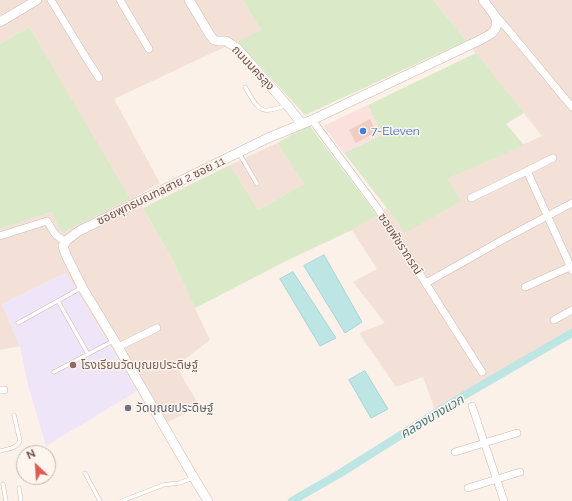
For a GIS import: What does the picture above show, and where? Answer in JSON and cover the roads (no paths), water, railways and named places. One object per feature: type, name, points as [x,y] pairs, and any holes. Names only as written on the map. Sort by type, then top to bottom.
[{"type":"street","points":[[0,22],[37,0]]},
{"type":"street","points":[[51,0],[99,78]]},
{"type":"street","points":[[120,0],[149,49]]},
{"type":"street","name":"ถนนนครลุง","points":[[189,0],[210,36],[214,40],[226,41],[237,48],[302,124]]},
{"type":"street","points":[[483,0],[572,107]]},
{"type":"street","name":"ซอยพุทธมณฑลสาย 2 ซอย 11","points":[[65,242],[79,231],[239,152],[312,120],[478,41],[492,33],[497,25],[497,17]]},
{"type":"street","name":"ซอยพัชราภรณ์","points":[[312,120],[378,209],[482,372]]},
{"type":"street","points":[[471,198],[553,158]]},
{"type":"street","points":[[525,287],[571,267],[527,171]]},
{"type":"street","points":[[426,283],[572,203]]},
{"type":"street","points":[[0,236],[47,221],[55,234],[65,242],[64,246],[66,255],[82,287],[208,501]]},
{"type":"street","points":[[554,320],[572,310]]},
{"type":"street","points":[[116,343],[157,328]]},
{"type":"street","points":[[472,406],[504,501]]},
{"type":"street","points":[[455,452],[517,433]]},
{"type":"street","points":[[468,488],[520,472]]},
{"type":"lane","points":[[245,87],[257,107],[265,111],[277,109],[287,105]]},
{"type":"lane","points":[[239,152],[257,184]]},
{"type":"lane","points":[[18,323],[82,287]]},
{"type":"lane","points":[[58,301],[88,354]]},
{"type":"lane","points":[[54,372],[88,354],[116,343]]},
{"type":"lane","points":[[0,451],[12,448],[20,441],[14,415]]},
{"type":"lane","points":[[85,473],[100,501]]},
{"type":"lane","points":[[122,501],[163,485],[179,483],[194,478]]},
{"type":"lane","points":[[3,484],[6,501]]},
{"type":"lane","points":[[19,488],[21,501]]},
{"type":"water","points":[[324,255],[362,322],[345,333],[304,266]]},
{"type":"water","points":[[293,272],[336,338],[320,346],[280,279]]},
{"type":"water","points":[[365,371],[388,409],[371,418],[349,380]]},
{"type":"waterway","name":"คลองบางแวก","points":[[292,501],[339,474],[458,399],[572,333]]},
{"type":"place","name":"7-Eleven","points":[[363,131]]},
{"type":"place","name":"โรงเรียนวัดบุณยประดิษฐ์","points":[[73,365]]},
{"type":"place","name":"วัดบุณยประดิษฐ์","points":[[128,408]]}]
